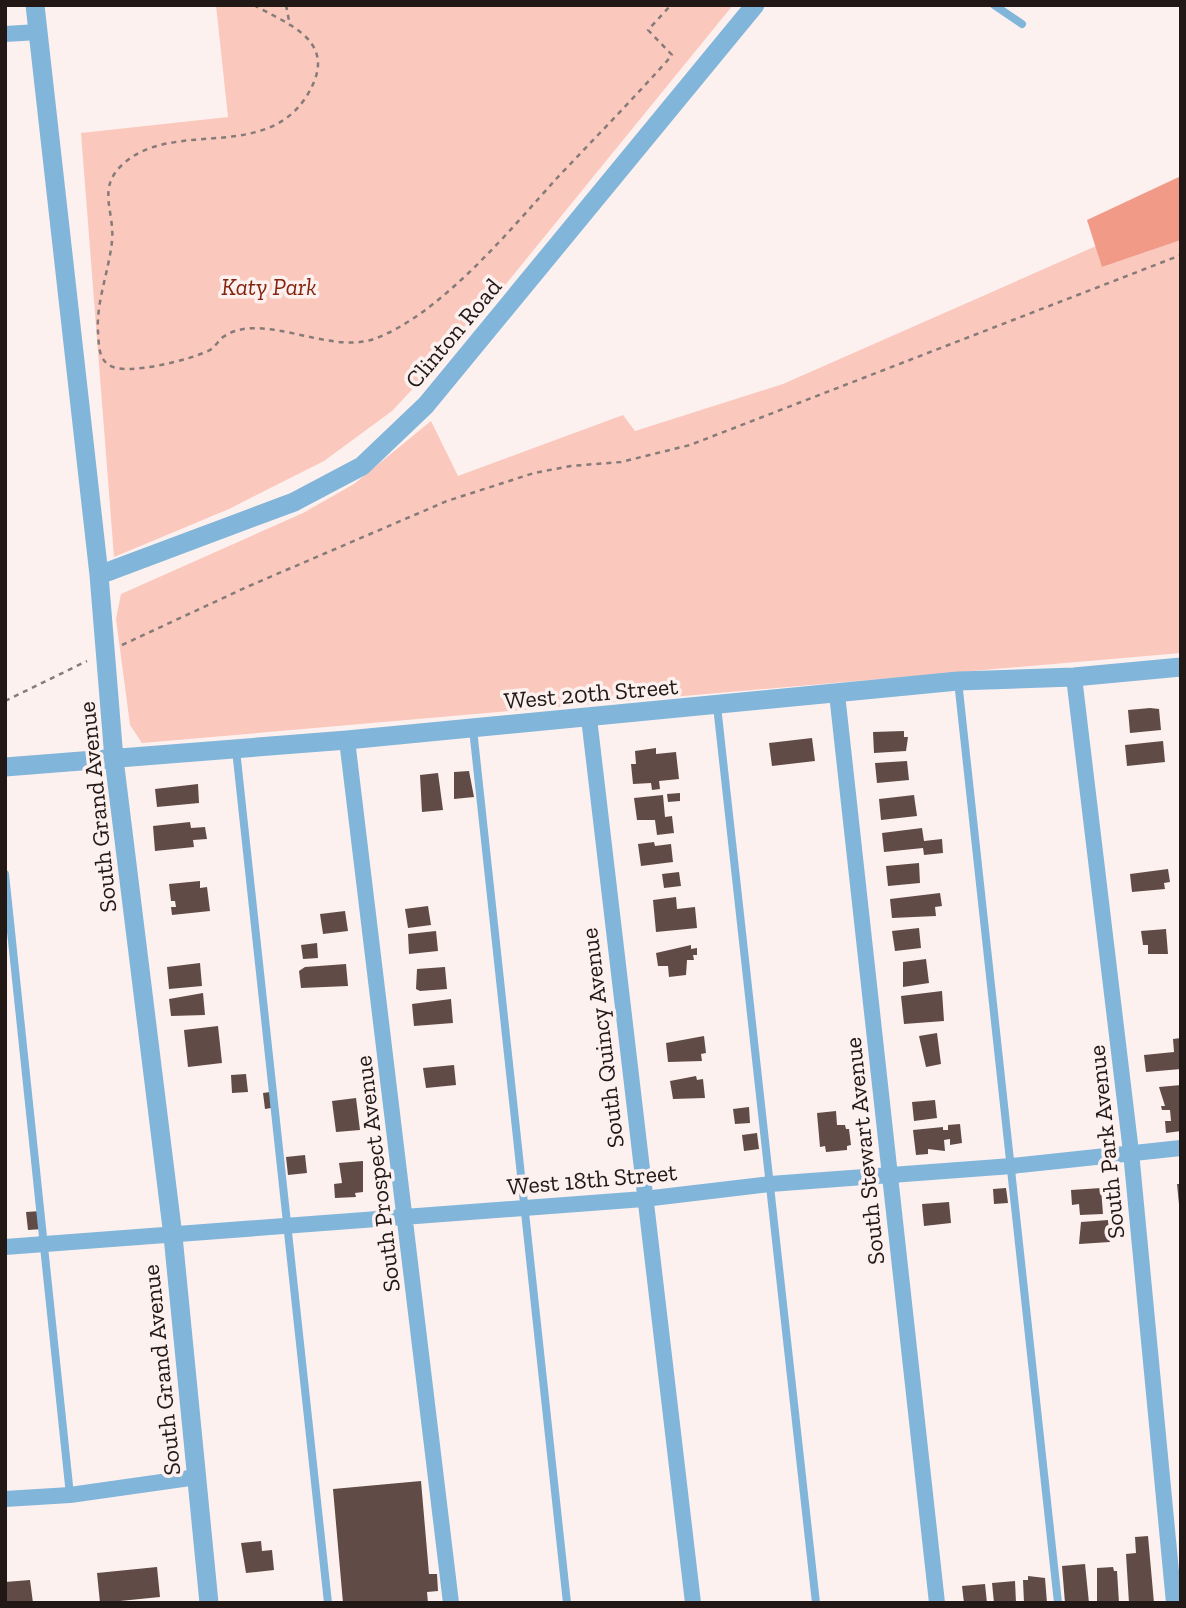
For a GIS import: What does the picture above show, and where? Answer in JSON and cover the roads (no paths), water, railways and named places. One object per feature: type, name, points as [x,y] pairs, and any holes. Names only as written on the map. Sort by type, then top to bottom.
[{"type":"street","name":"South Grand Avenue","points":[[35,5],[99,575],[114,759],[173,1236],[209,1603]]},
{"type":"street","name":"Clinton Road","points":[[99,575],[294,502],[362,466],[426,405],[755,5]]},
{"type":"street","points":[[5,34],[38,32]]},
{"type":"street","name":"West 20th Street","points":[[5,768],[473,729],[958,681],[1074,677],[1181,667]]},
{"type":"street","name":"South Park Avenue","points":[[1074,677],[1131,1152],[1174,1603]]},
{"type":"street","name":"South Stewart Avenue","points":[[837,694],[937,1603]]},
{"type":"street","name":"South Quincy Avenue","points":[[589,718],[693,1603]]},
{"type":"street","name":"South Prospect Avenue","points":[[347,740],[451,1603]]},
{"type":"street","name":"West 18th Street","points":[[5,1247],[644,1199],[769,1184],[1012,1166],[1181,1148]]},
{"type":"street","points":[[5,1499],[70,1495],[197,1477]]},
{"type":"lane","points":[[994,5],[1022,24]]},
{"type":"lane","points":[[958,681],[1058,1603]]},
{"type":"lane","points":[[717,706],[816,1603]]},
{"type":"lane","points":[[473,729],[568,1603]]},
{"type":"lane","points":[[236,750],[328,1603]]},
{"type":"lane","points":[[5,874],[46,1245],[70,1495]]},
{"type":"park label","name":"Katy Park","points":[[269,286]]}]
